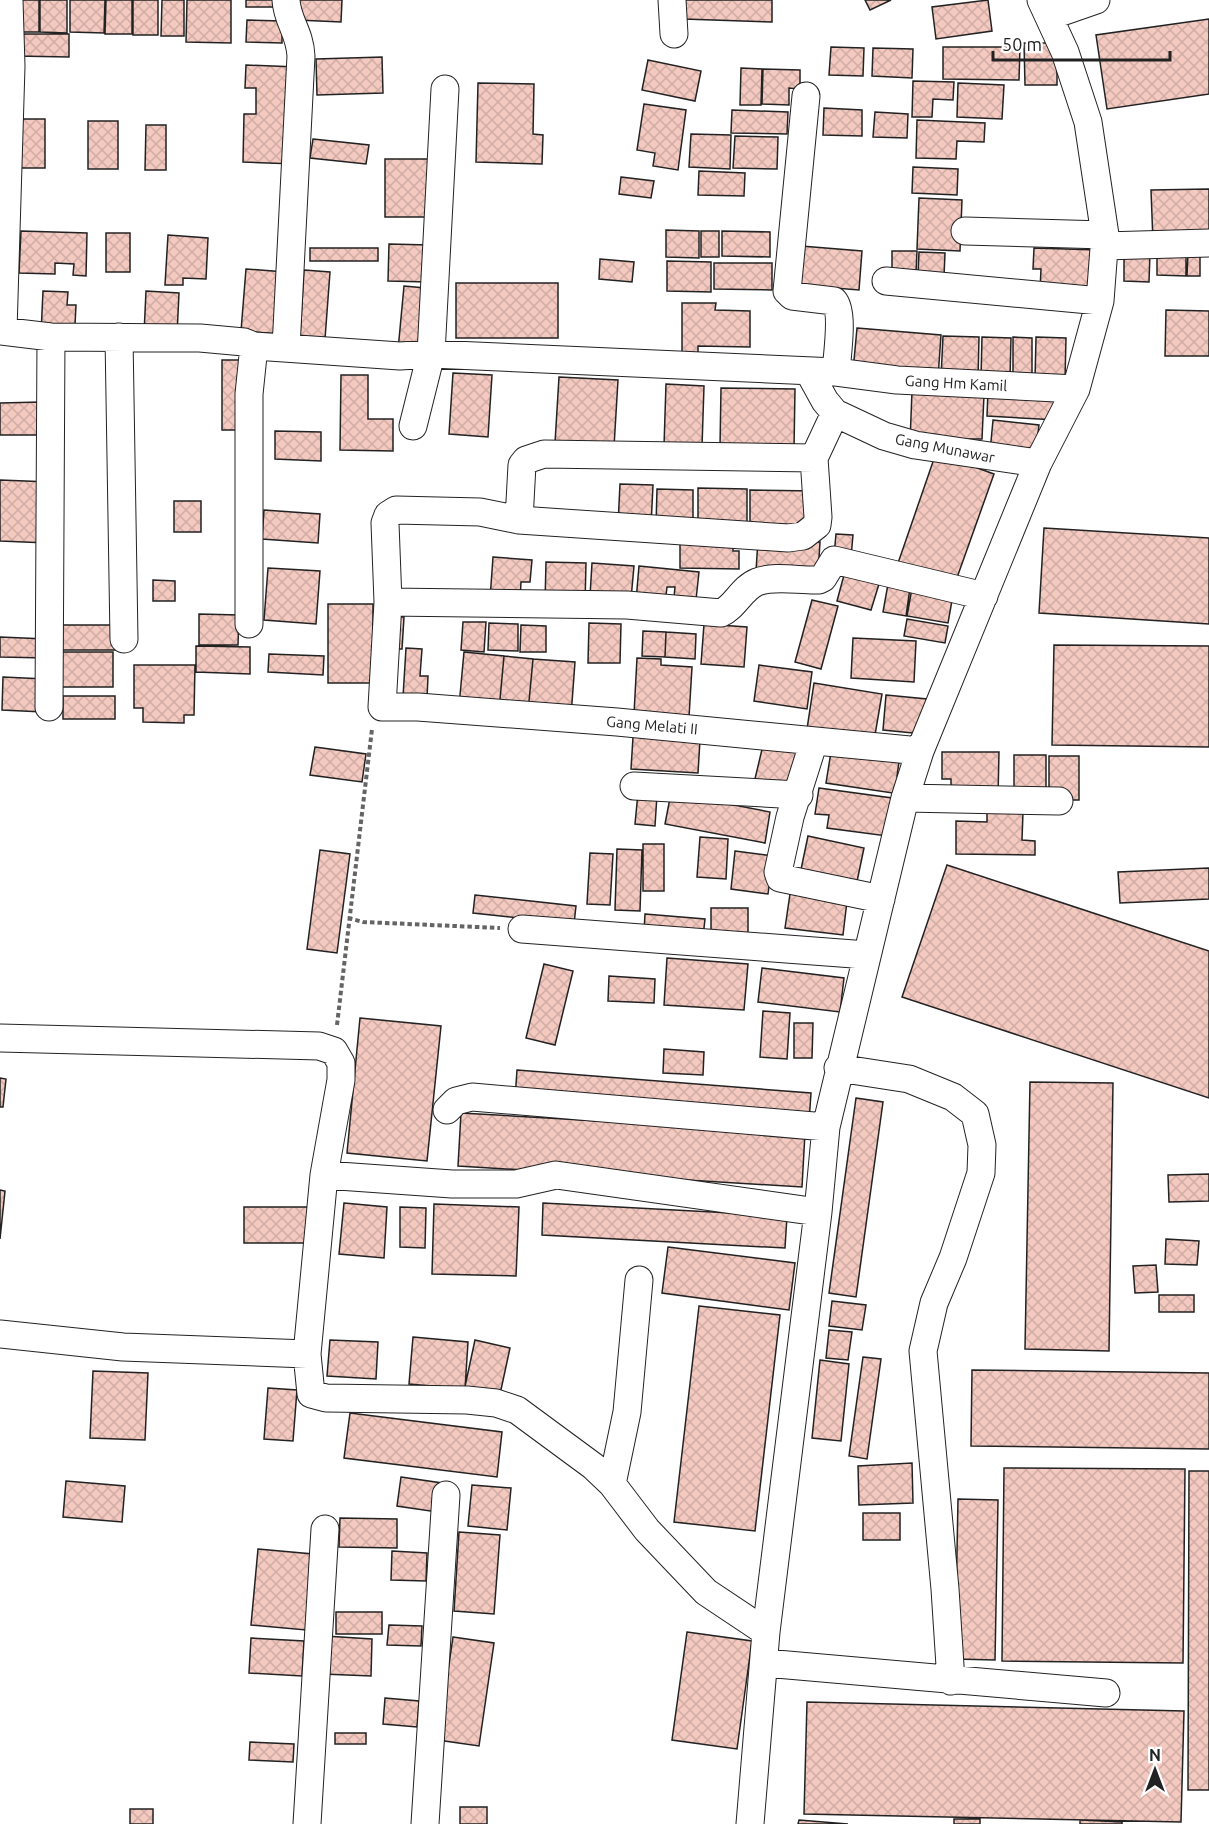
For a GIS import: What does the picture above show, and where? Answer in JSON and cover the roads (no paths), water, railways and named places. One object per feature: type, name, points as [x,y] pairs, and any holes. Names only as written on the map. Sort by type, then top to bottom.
[{"type":"street","points":[[2,331],[11,66],[9,0]]},
{"type":"street","points":[[286,0],[287,13],[297,31],[301,56],[286,348]]},
{"type":"street","points":[[672,0],[674,34]]},
{"type":"street","points":[[750,1824],[766,1632],[818,1212],[826,1127],[838,1068],[905,798],[920,751],[1038,463],[1076,389],[1100,301],[1104,240],[1088,122],[1046,8],[1096,0]]},
{"type":"street","points":[[413,426],[431,354],[445,89]]},
{"type":"street","points":[[806,96],[787,291],[792,296],[837,303],[839,315],[837,372]]},
{"type":"street","points":[[965,231],[1104,240],[1209,243]]},
{"type":"street","points":[[886,281],[1100,301]]},
{"type":"street","name":"Gang Hm Kamil","points":[[2,331],[51,337],[200,338],[244,342],[254,346],[400,356],[431,354],[837,372],[897,380],[1076,389]]},
{"type":"street","points":[[49,707],[51,337]]},
{"type":"street","points":[[119,337],[124,639]]},
{"type":"street","points":[[249,624],[249,394],[254,346]]},
{"type":"street","name":"Gang Munawar","points":[[808,372],[834,412],[884,436],[915,445],[1038,463]]},
{"type":"street","points":[[834,412],[814,458],[817,525],[803,536],[788,538],[519,520],[480,512],[396,510],[388,515],[386,523],[388,602],[627,606],[721,612],[729,609],[737,597],[756,582],[823,579],[834,560],[984,597]]},
{"type":"street","points":[[519,520],[522,465],[535,455],[814,458]]},
{"type":"street","name":"Gang Melati II","points":[[388,602],[382,707],[418,707],[617,722],[920,751]]},
{"type":"street","points":[[814,741],[799,795],[790,817],[779,864],[780,878],[881,899]]},
{"type":"street","points":[[634,786],[799,795]]},
{"type":"street","points":[[905,798],[1059,801]]},
{"type":"street","points":[[522,929],[867,955]]},
{"type":"street","points":[[0,1038],[319,1046],[334,1051],[341,1063],[341,1080],[324,1175],[307,1354],[311,1394],[326,1398],[496,1403],[517,1410],[594,1467],[612,1485],[646,1530],[706,1593],[766,1632]]},
{"type":"street","points":[[838,1068],[909,1079],[953,1097],[975,1114],[982,1145],[981,1173],[953,1258],[934,1303],[923,1351],[951,1681]]},
{"type":"street","points":[[447,1110],[456,1101],[472,1097],[826,1127]]},
{"type":"street","points":[[324,1175],[452,1184],[516,1184],[556,1174],[818,1212]]},
{"type":"street","points":[[612,1485],[627,1412],[639,1280]]},
{"type":"street","points":[[0,1334],[123,1347],[307,1354]]},
{"type":"street","points":[[425,1824],[446,1495]]},
{"type":"street","points":[[307,1824],[325,1529]]},
{"type":"street","points":[[765,1663],[1106,1693]]}]
